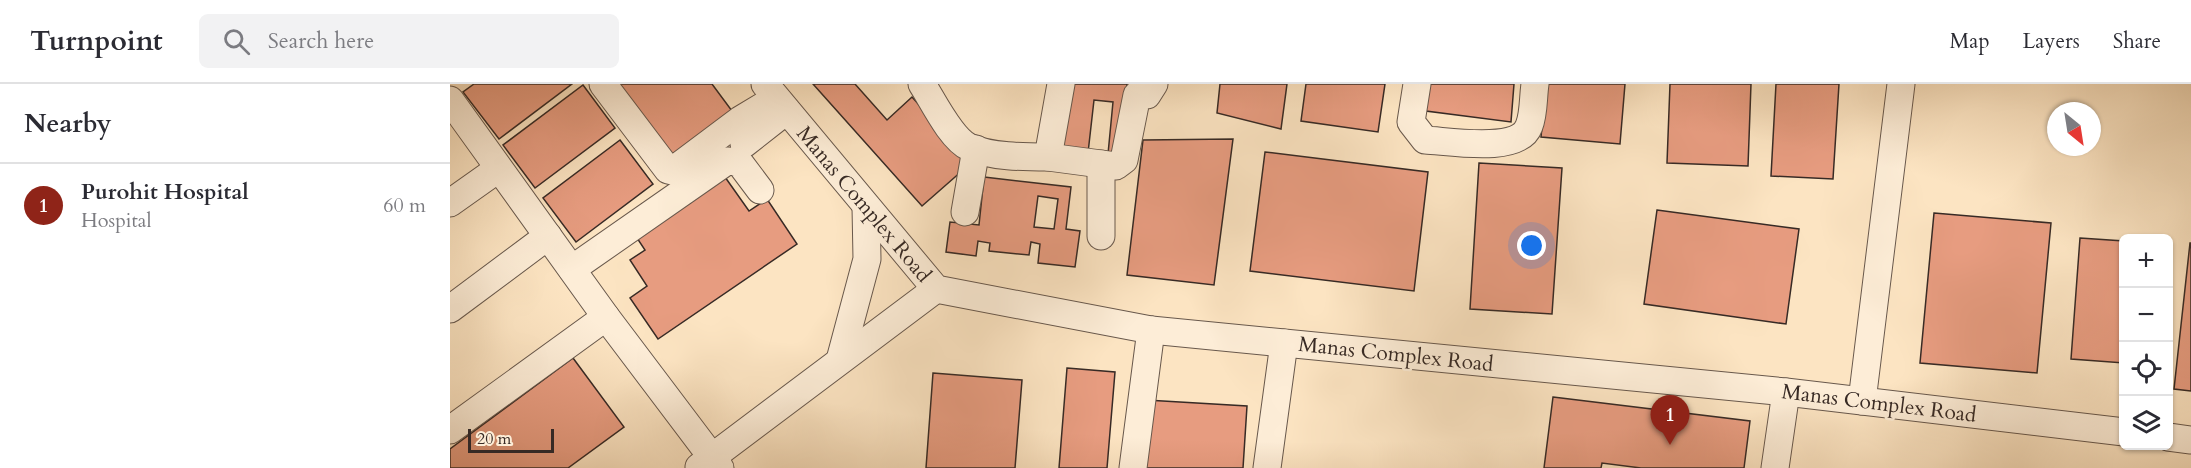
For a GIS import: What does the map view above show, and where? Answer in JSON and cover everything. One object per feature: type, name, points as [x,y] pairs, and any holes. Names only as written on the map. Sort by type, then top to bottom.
[{"type":"street","points":[[603,84],[668,170],[672,171],[740,120],[775,98]]},
{"type":"street","points":[[922,84],[951,130],[968,147],[1023,157],[1116,166],[1124,159],[1137,95],[1147,94],[1154,84]]},
{"type":"street","points":[[1048,158],[1061,84]]},
{"type":"street","points":[[1417,84],[1411,122],[1425,140],[1506,144],[1521,137],[1529,126],[1535,84]]},
{"type":"street","points":[[1862,401],[1901,84]]},
{"type":"street","points":[[744,144],[775,98]]},
{"type":"street","name":"Manas Complex Road","points":[[775,98],[936,289],[1151,330],[1786,392],[2119,431]]},
{"type":"street","points":[[450,100],[710,464],[840,360],[936,289]]},
{"type":"street","points":[[965,212],[976,149]]},
{"type":"street","points":[[572,269],[727,161],[739,162],[760,190]]},
{"type":"street","points":[[1101,164],[1101,236]]},
{"type":"street","points":[[450,203],[498,169]]},
{"type":"street","points":[[840,360],[867,259],[866,207]]},
{"type":"street","points":[[450,309],[548,236]]},
{"type":"street","points":[[450,430],[606,317]]},
{"type":"street","points":[[1133,468],[1151,330]]},
{"type":"street","points":[[1267,468],[1284,343]]},
{"type":"street","points":[[1775,468],[1786,392]]},
{"type":"street","points":[[2173,438],[2191,440]]},
{"type":"building","points":[[474,84],[572,84],[499,139],[463,92]]},
{"type":"building","points":[[607,84],[712,84],[738,119],[671,169]]},
{"type":"building","points":[[813,84],[855,84],[887,120],[912,97],[971,163],[922,206]]},
{"type":"building","points":[[1063,84],[1127,84],[1120,155],[1108,154],[1113,102],[1094,100],[1088,153],[1055,149]]},
{"type":"building","points":[[1127,84],[1149,84],[1148,88]]},
{"type":"building","points":[[1220,84],[1287,84],[1281,129],[1217,113]]},
{"type":"building","points":[[1306,84],[1385,84],[1378,132],[1301,121]]},
{"type":"building","points":[[1428,84],[1514,84],[1511,122],[1426,111]]},
{"type":"building","points":[[1546,84],[1625,84],[1620,144],[1541,137]]},
{"type":"building","points":[[1670,84],[1751,84],[1748,166],[1667,163]]},
{"type":"building","points":[[1776,84],[1839,84],[1833,179],[1771,176]]},
{"type":"building","points":[[583,85],[615,128],[535,188],[503,145]]},
{"type":"building","points":[[1233,139],[1214,285],[1127,275],[1143,140]]},
{"type":"building","points":[[620,140],[653,184],[576,242],[543,198]]},
{"type":"building","points":[[1265,152],[1428,172],[1414,291],[1250,271]]},
{"type":"building","points":[[1479,163],[1562,168],[1552,314],[1470,309]]},
{"type":"building","points":[[725,177],[749,211],[767,199],[797,244],[658,339],[630,298],[647,286],[630,260],[645,250],[637,238]]},
{"type":"building","points":[[984,177],[1071,187],[1066,229],[1080,231],[1075,267],[1038,263],[1040,244],[1031,242],[1029,255],[989,251],[990,243],[978,241],[976,256],[946,252],[950,222],[979,225]],"holes":[[[1038,196],[1058,199],[1054,229],[1034,227]]]},
{"type":"building","points":[[1657,210],[1799,229],[1786,324],[1644,304]]},
{"type":"building","points":[[1934,213],[2051,223],[2037,373],[1920,363]]},
{"type":"building","points":[[2080,238],[2119,241],[2119,363],[2071,359]]},
{"type":"building","points":[[2191,243],[2191,391],[2174,389]]},
{"type":"building","points":[[573,358],[624,427],[568,468],[450,468],[450,449]]},
{"type":"building","points":[[1067,368],[1115,372],[1107,468],[1059,468]]},
{"type":"building","points":[[933,373],[1022,380],[1015,468],[926,468]]},
{"type":"building","points":[[1553,397],[1750,421],[1744,468],[1641,468],[1602,463],[1601,468],[1544,468]]},
{"type":"building","points":[[1146,400],[1247,406],[1243,468],[1141,468]]},
{"type":"place","name":"Purohit Hospital","points":[[1670,445]]}]
